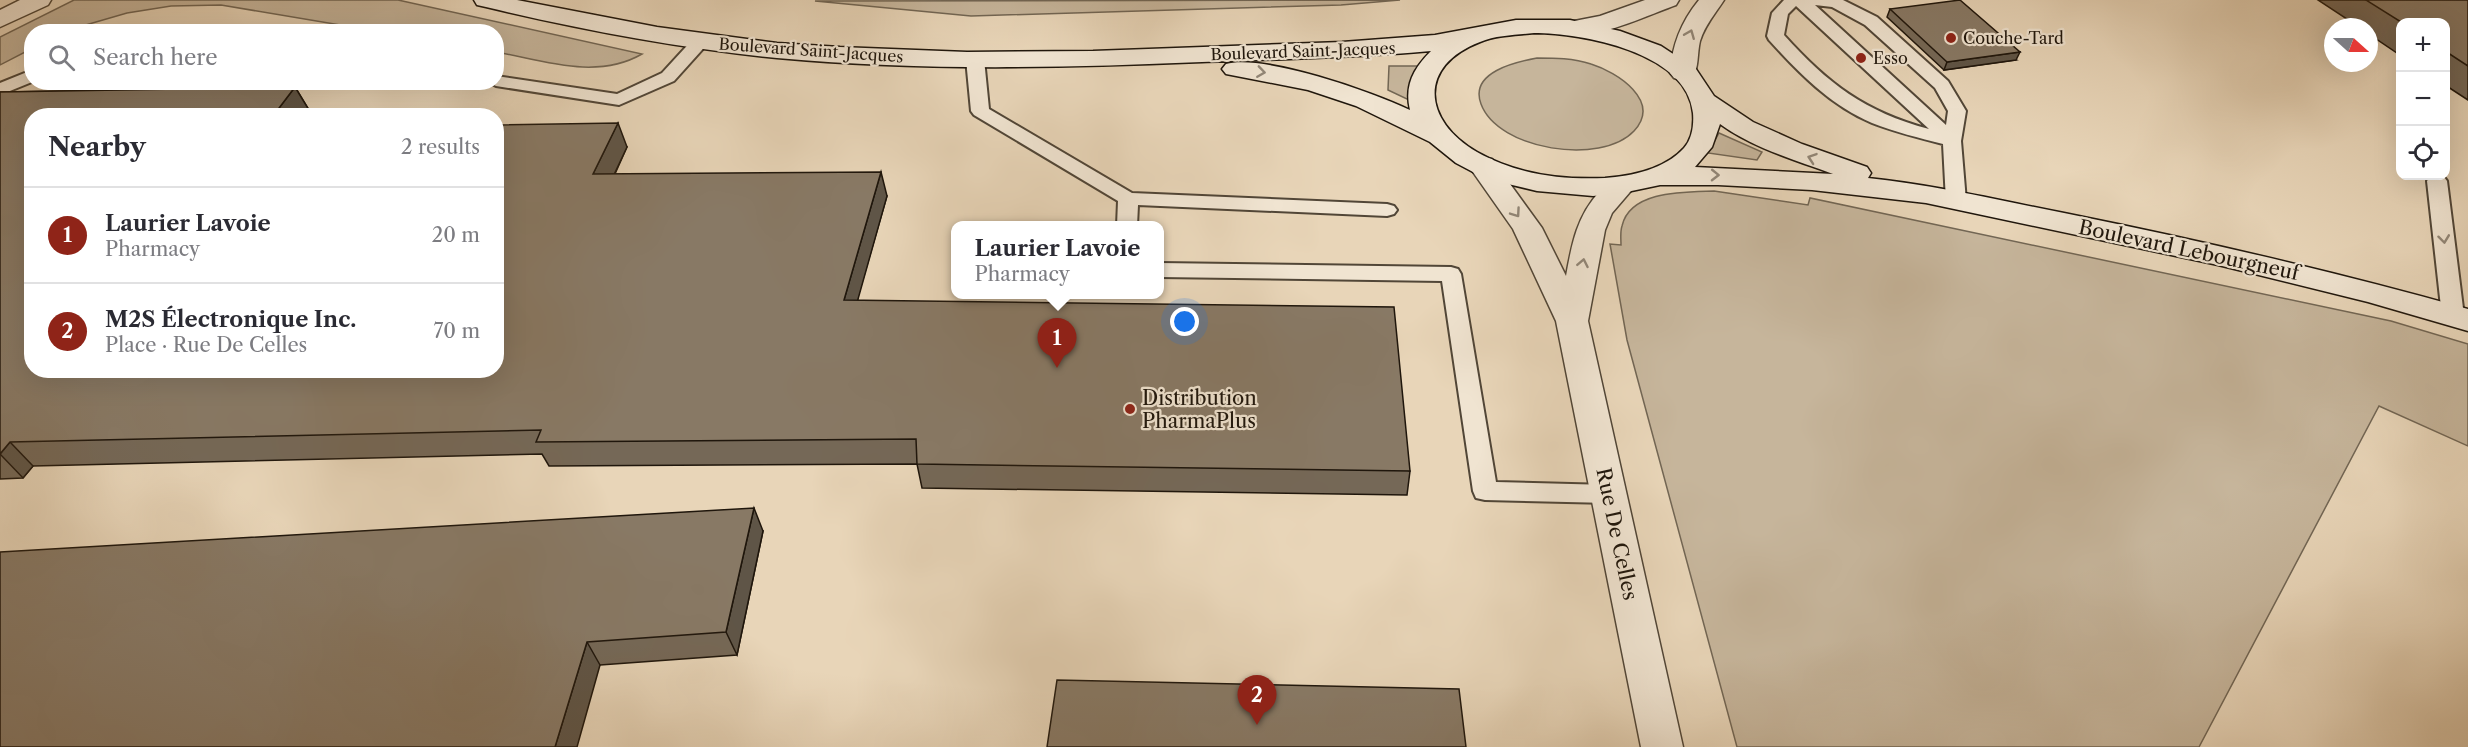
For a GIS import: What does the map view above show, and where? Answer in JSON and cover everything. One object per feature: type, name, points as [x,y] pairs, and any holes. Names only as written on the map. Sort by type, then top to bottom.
[{"type":"main road","points":[[0,20],[39,0]]},
{"type":"main road","name":"Boulevard Saint-Jacques","points":[[486,0],[603,25],[701,41],[814,53],[975,58],[1141,57],[1415,46],[1466,39]]},
{"type":"main road","points":[[1573,28],[1614,20],[1667,0]]},
{"type":"main road","points":[[1683,73],[1683,56],[1688,37],[1698,16],[1712,0]]},
{"type":"main road","points":[[1534,26],[1573,28],[1605,34],[1634,44],[1661,57],[1683,73],[1693,84],[1704,101],[1708,121],[1705,135],[1693,153],[1680,165],[1656,176],[1623,185],[1591,188],[1564,187],[1512,176],[1464,156],[1440,136],[1424,114],[1420,92],[1425,71],[1442,53],[1466,39],[1498,29],[1534,26]]},
{"type":"main road","name":"Boulevard Saint-Jacques","points":[[1141,57],[1267,72],[1316,82],[1360,96],[1409,118],[1440,136]]},
{"type":"main road","name":"Boulevard Lebourgneuf","points":[[1704,101],[1743,128],[1792,150],[1907,191]]},
{"type":"main road","name":"Rue De Celles","points":[[1482,165],[1527,228],[1572,321],[1662,747]]},
{"type":"main road","name":"Boulevard Lebourgneuf","points":[[1656,176],[1712,174],[1764,177],[1907,191],[2156,241],[2366,290],[2460,318]]},
{"type":"main road","name":"Rue De Celles","points":[[1572,321],[1590,230],[1599,210],[1623,185]]},
{"type":"lane","points":[[1793,0],[1780,13],[1775,36],[1802,66],[1832,92],[1868,114],[1952,141]]},
{"type":"lane","points":[[1798,0],[1824,21],[1952,141]]},
{"type":"lane","points":[[1813,0],[1836,3],[1872,21],[1942,85],[1957,111],[1952,141],[1956,201]]},
{"type":"lane","points":[[504,82],[619,100],[668,77],[701,41]]},
{"type":"lane","points":[[975,58],[980,111],[1128,199],[1387,210]]},
{"type":"lane","points":[[0,90],[24,79]]},
{"type":"lane","points":[[2437,181],[2460,318]]},
{"type":"lane","points":[[1127,221],[1128,199]]},
{"type":"lane","points":[[1164,270],[1451,274],[1485,491],[1608,494]]},
{"type":"shaded area","points":[[74,0],[398,0],[642,54],[625,62],[607,66],[570,66],[504,53],[504,24],[334,24],[221,5],[171,6],[127,13],[89,24],[26,24]]},
{"type":"shaded area","points":[[1400,0],[1341,5],[971,16],[815,1]]},
{"type":"shaded area","points":[[24,25],[24,53],[0,65],[0,37]]},
{"type":"shaded area","points":[[1537,58],[1584,62],[1601,68],[1623,81],[1633,89],[1643,109],[1641,120],[1634,131],[1619,142],[1599,148],[1576,150],[1552,148],[1528,142],[1507,133],[1491,120],[1481,104],[1479,93],[1482,84],[1497,70]]},
{"type":"shaded area","points":[[1389,66],[1420,66],[1409,100],[1388,90]]},
{"type":"shaded area","points":[[1719,133],[1762,152],[1757,160],[1708,153]]},
{"type":"shaded area","points":[[1714,191],[1808,205],[1810,198],[2391,321],[2468,344],[2468,446],[2379,406],[2199,747],[1737,747],[1627,340],[1610,244],[1621,245],[1621,228],[1627,214],[1647,199],[1675,193]]},
{"type":"building","name":"Couche-Tard","points":[[1960,0],[2020,52],[1947,62],[1890,9]]},
{"type":"building","points":[[2366,0],[2468,0],[2468,66],[2450,54],[2450,18],[2396,19]]},
{"type":"building","points":[[293,90],[279,108],[24,108],[24,378],[504,378],[504,125],[618,123],[593,174],[881,172],[844,300],[1394,307],[1410,471],[917,464],[916,439],[536,442],[541,430],[10,442],[0,454],[0,92]]},
{"type":"building","points":[[754,508],[726,632],[587,642],[555,747],[0,747],[0,552]]},
{"type":"building","points":[[1057,680],[1459,689],[1466,747],[1047,747]]},
{"type":"place","name":"Couche-Tard","points":[[1951,38]]},
{"type":"place","name":"Esso","points":[[1861,58]]},
{"type":"place","name":"Laurier Lavoie","points":[[1057,368]]},
{"type":"place","name":"Distribution PharmaPlus","points":[[1130,409]]},
{"type":"place","name":"M2S Électronique Inc.","points":[[1257,725]]}]
